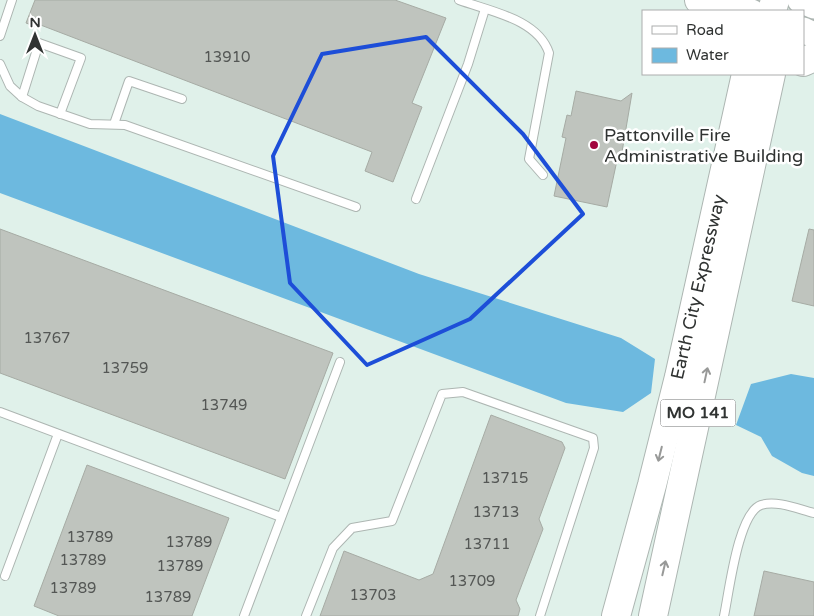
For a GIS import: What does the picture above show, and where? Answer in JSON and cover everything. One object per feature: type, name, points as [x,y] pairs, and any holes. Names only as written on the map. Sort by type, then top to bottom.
[{"type":"highway","points":[[699,0],[712,10]]},
{"type":"highway","points":[[755,79],[782,75]]},
{"type":"highway","name":"Earth City Expressway","points":[[616,616],[755,79]]},
{"type":"highway","name":"Earth City Expressway","points":[[654,616],[755,79]]},
{"type":"main road","points":[[800,0],[814,6]]},
{"type":"street","points":[[724,0],[750,10]]},
{"type":"lane","points":[[0,36],[12,0]]},
{"type":"lane","points":[[459,0],[515,20],[535,31],[545,42],[549,53],[529,159],[543,175]]},
{"type":"lane","points":[[416,199],[464,72],[485,9]]},
{"type":"lane","points":[[22,97],[40,43],[81,58],[60,114]]},
{"type":"lane","points":[[0,64],[10,86],[22,97],[38,106],[90,124],[125,124],[356,207]]},
{"type":"lane","points":[[114,124],[129,81],[182,99]]},
{"type":"lane","points":[[244,616],[340,362]]},
{"type":"lane","points":[[306,616],[333,548],[352,528],[392,521],[442,394],[463,392],[593,438],[594,448],[540,616]]},
{"type":"lane","points":[[0,412],[281,517]]},
{"type":"lane","points":[[5,576],[58,434]]},
{"type":"lane","points":[[724,616],[739,547],[746,524],[753,511],[760,506],[773,504],[814,513]]},
{"type":"highlighted area","points":[[426,37],[523,134],[583,214],[470,319],[367,365],[290,283],[273,156],[322,54]]},
{"type":"shaded area","points":[[0,0],[814,0],[814,616],[0,616]]},
{"type":"water","points":[[0,114],[419,274],[621,338],[655,359],[651,393],[623,412],[566,403],[0,193]]},
{"type":"water","points":[[791,374],[814,378],[814,476],[802,473],[772,456],[761,437],[736,425],[751,384]]},
{"type":"building","points":[[35,0],[395,0],[446,18],[412,103],[422,107],[393,182],[365,171],[372,152],[38,24],[37,27],[26,23]]},
{"type":"building","name":"Pattonville Fire Administrative Building","points":[[576,91],[621,101],[632,93],[622,152],[619,151],[607,207],[554,196],[566,138],[562,137],[567,115],[571,116]]},
{"type":"building","points":[[0,229],[333,353],[285,479],[0,373]]},
{"type":"building","points":[[809,229],[814,230],[814,306],[792,301]]},
{"type":"building","points":[[491,415],[562,442],[565,448],[539,519],[543,529],[516,600],[520,609],[518,616],[320,616],[344,551],[419,580],[433,574]]},
{"type":"building","points":[[87,465],[229,518],[192,616],[59,616],[34,606]]},
{"type":"building","points":[[764,571],[814,582],[814,616],[754,616]]},
{"type":"place","name":"Pattonville Fire Administrative Building","points":[[594,145]]}]
